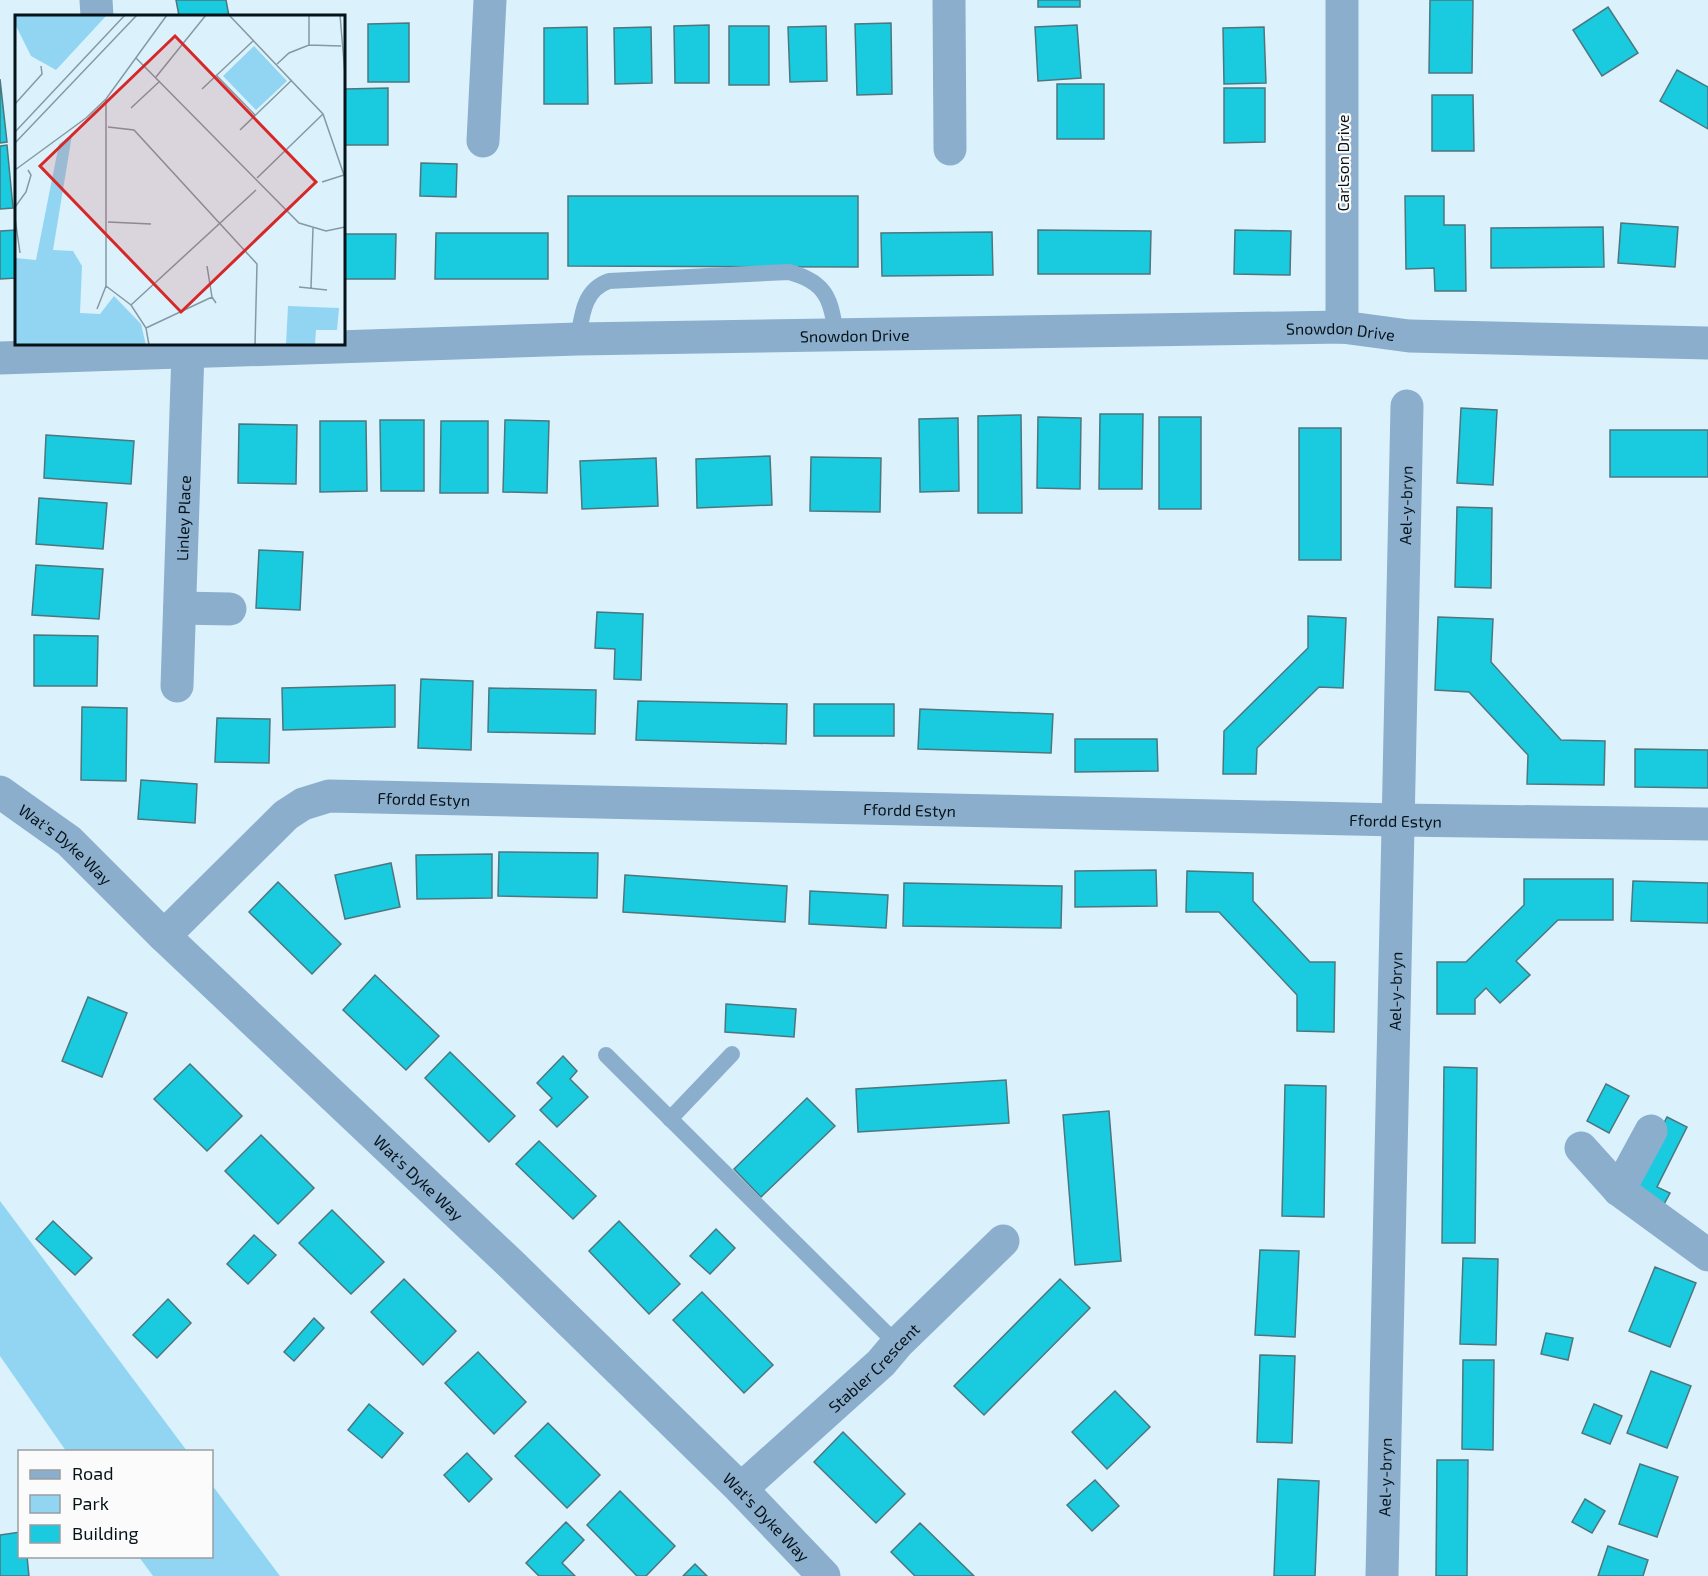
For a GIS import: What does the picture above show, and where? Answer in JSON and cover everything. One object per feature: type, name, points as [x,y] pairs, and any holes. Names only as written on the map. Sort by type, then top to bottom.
[{"type":"street","points":[[96,0],[98,15]]},
{"type":"street","points":[[483,141],[490,0]]},
{"type":"street","points":[[949,0],[950,149]]},
{"type":"street","name":"Carlson Drive","points":[[1342,0],[1342,327]]},
{"type":"street","name":"Snowdon Drive","points":[[0,358],[136,348],[188,351],[578,339],[1342,327],[1409,336],[1708,343]]},
{"type":"street","name":"Linley Place","points":[[177,686],[188,351]]},
{"type":"street","name":"Ael-y-bryn","points":[[1382,1576],[1407,406]]},
{"type":"street","points":[[180,608],[230,609]]},
{"type":"street","name":"Wat's Dyke Way","points":[[0,792],[69,841],[164,936],[513,1266],[741,1489],[824,1576]]},
{"type":"street","name":"Ffordd Estyn","points":[[164,936],[286,815],[303,804],[329,796],[1398,820],[1708,824]]},
{"type":"street","points":[[1619,1190],[1651,1131]]},
{"type":"street","points":[[1581,1148],[1619,1190],[1708,1255]]},
{"type":"street","name":"Stabler Crescent","points":[[741,1489],[881,1363],[897,1344],[1003,1241]]},
{"type":"lane","points":[[578,339],[586,301],[592,291],[609,281],[789,272],[813,281],[829,298],[836,335]]},
{"type":"lane","points":[[670,1119],[732,1054]]},
{"type":"lane","points":[[606,1055],[897,1344]]},
{"type":"green space","points":[[0,1201],[186,1450],[65,1450],[0,1356]]},
{"type":"green space","points":[[213,1486],[280,1576],[153,1576],[140,1558],[213,1558]]},
{"type":"building","points":[[176,0],[226,0],[229,15],[179,15]]},
{"type":"building","points":[[1038,0],[1080,0],[1080,7],[1038,7]]},
{"type":"building","points":[[1430,0],[1473,0],[1472,73],[1429,73]]},
{"type":"building","points":[[1608,7],[1638,53],[1602,76],[1573,30]]},
{"type":"building","points":[[409,23],[409,82],[368,82],[368,24]]},
{"type":"building","points":[[891,23],[892,94],[857,95],[855,24]]},
{"type":"building","points":[[709,25],[709,83],[675,83],[674,26]]},
{"type":"building","points":[[1077,25],[1081,78],[1038,81],[1035,27]]},
{"type":"building","points":[[729,26],[769,26],[769,85],[729,85]]},
{"type":"building","points":[[826,26],[827,81],[790,82],[788,27]]},
{"type":"building","points":[[587,27],[588,104],[544,104],[544,28]]},
{"type":"building","points":[[651,27],[652,83],[615,84],[614,28]]},
{"type":"building","points":[[1264,27],[1266,83],[1224,84],[1223,28]]},
{"type":"building","points":[[1677,70],[1708,87],[1708,129],[1660,101]]},
{"type":"building","points":[[0,79],[7,142],[0,143]]},
{"type":"building","points":[[1057,84],[1104,84],[1104,139],[1057,139]]},
{"type":"building","points":[[388,88],[388,145],[345,145],[345,89]]},
{"type":"building","points":[[1224,88],[1265,88],[1265,142],[1224,143]]},
{"type":"building","points":[[1432,95],[1473,95],[1474,151],[1432,151]]},
{"type":"building","points":[[7,145],[13,208],[0,209],[0,146]]},
{"type":"building","points":[[421,163],[457,164],[456,197],[420,196]]},
{"type":"building","points":[[568,196],[858,196],[858,267],[568,266]]},
{"type":"building","points":[[1405,196],[1444,196],[1444,225],[1465,225],[1466,291],[1435,291],[1434,268],[1406,269]]},
{"type":"building","points":[[1621,223],[1678,227],[1675,267],[1618,263]]},
{"type":"building","points":[[1603,227],[1604,267],[1491,268],[1491,228]]},
{"type":"building","points":[[15,230],[15,278],[0,279],[0,231]]},
{"type":"building","points":[[1038,230],[1151,231],[1150,274],[1038,274]]},
{"type":"building","points":[[1235,230],[1291,231],[1290,275],[1234,274]]},
{"type":"building","points":[[992,232],[993,275],[882,276],[881,233]]},
{"type":"building","points":[[436,233],[548,233],[548,279],[435,279]]},
{"type":"building","points":[[345,234],[396,234],[395,279],[345,279]]},
{"type":"building","points":[[1461,408],[1497,410],[1493,485],[1457,483]]},
{"type":"building","points":[[1100,414],[1143,414],[1142,489],[1099,489]]},
{"type":"building","points":[[1021,415],[1022,513],[978,513],[978,416]]},
{"type":"building","points":[[1038,417],[1081,418],[1080,489],[1037,488]]},
{"type":"building","points":[[1159,417],[1201,417],[1201,509],[1159,509]]},
{"type":"building","points":[[958,418],[959,491],[920,492],[919,419]]},
{"type":"building","points":[[380,420],[424,420],[424,491],[381,491]]},
{"type":"building","points":[[505,420],[549,421],[547,493],[503,492]]},
{"type":"building","points":[[320,421],[366,421],[367,491],[320,492]]},
{"type":"building","points":[[441,421],[488,421],[488,493],[440,493]]},
{"type":"building","points":[[239,424],[297,425],[296,484],[238,483]]},
{"type":"building","points":[[1299,428],[1341,428],[1341,560],[1299,560]]},
{"type":"building","points":[[1610,430],[1708,430],[1708,477],[1610,477]]},
{"type":"building","points":[[46,435],[134,441],[131,484],[44,478]]},
{"type":"building","points":[[770,456],[772,505],[697,508],[696,459]]},
{"type":"building","points":[[811,457],[881,458],[880,512],[810,511]]},
{"type":"building","points":[[656,458],[658,506],[582,509],[580,461]]},
{"type":"building","points":[[39,498],[107,503],[103,549],[36,544]]},
{"type":"building","points":[[1457,507],[1492,508],[1491,588],[1455,587]]},
{"type":"building","points":[[259,550],[303,552],[300,610],[256,608]]},
{"type":"building","points":[[36,565],[103,569],[99,619],[32,615]]},
{"type":"building","points":[[597,612],[643,614],[641,680],[614,679],[615,649],[595,648]]},
{"type":"building","points":[[1308,616],[1346,618],[1343,688],[1319,687],[1257,748],[1256,774],[1223,774],[1224,731],[1308,648]]},
{"type":"building","points":[[1438,617],[1493,619],[1491,662],[1561,740],[1605,741],[1604,785],[1527,784],[1528,755],[1469,692],[1435,690]]},
{"type":"building","points":[[34,635],[98,636],[97,686],[34,686]]},
{"type":"building","points":[[421,679],[473,681],[471,750],[418,748]]},
{"type":"building","points":[[395,685],[395,727],[283,730],[282,688]]},
{"type":"building","points":[[489,688],[596,690],[595,734],[488,732]]},
{"type":"building","points":[[638,701],[787,704],[786,744],[636,740]]},
{"type":"building","points":[[814,704],[894,704],[894,736],[814,736]]},
{"type":"building","points":[[82,707],[127,708],[126,781],[81,780]]},
{"type":"building","points":[[920,709],[1053,714],[1051,753],[918,749]]},
{"type":"building","points":[[217,718],[270,719],[269,763],[215,762]]},
{"type":"building","points":[[1075,739],[1157,739],[1158,771],[1075,772]]},
{"type":"building","points":[[1635,749],[1708,750],[1708,788],[1635,787]]},
{"type":"building","points":[[141,780],[197,784],[195,823],[138,819]]},
{"type":"building","points":[[499,852],[598,853],[597,898],[498,896]]},
{"type":"building","points":[[492,854],[492,898],[417,899],[416,855]]},
{"type":"building","points":[[391,863],[400,907],[345,919],[335,875]]},
{"type":"building","points":[[1156,870],[1157,906],[1075,907],[1075,871]]},
{"type":"building","points":[[1187,871],[1253,873],[1253,901],[1310,962],[1335,962],[1334,1032],[1297,1031],[1297,995],[1219,912],[1186,912]]},
{"type":"building","points":[[625,875],[787,886],[785,922],[623,912]]},
{"type":"building","points":[[1524,879],[1613,879],[1613,920],[1558,920],[1516,961],[1530,975],[1500,1003],[1486,988],[1475,999],[1475,1014],[1437,1014],[1437,962],[1466,962],[1524,905]]},
{"type":"building","points":[[1633,881],[1708,883],[1708,923],[1631,921]]},
{"type":"building","points":[[278,882],[341,944],[312,974],[249,912]]},
{"type":"building","points":[[904,883],[1062,886],[1061,928],[903,926]]},
{"type":"building","points":[[810,891],[888,895],[886,928],[809,924]]},
{"type":"building","points":[[375,975],[439,1036],[406,1070],[343,1010]]},
{"type":"building","points":[[88,997],[127,1013],[102,1077],[62,1061]]},
{"type":"building","points":[[726,1004],[796,1009],[794,1037],[725,1032]]},
{"type":"building","points":[[450,1052],[515,1116],[489,1142],[425,1078]]},
{"type":"building","points":[[563,1056],[577,1071],[570,1079],[588,1097],[557,1127],[540,1110],[552,1098],[537,1083]]},
{"type":"building","points":[[190,1064],[242,1116],[207,1151],[154,1099]]},
{"type":"building","points":[[1444,1067],[1477,1068],[1475,1243],[1442,1243]]},
{"type":"building","points":[[1006,1080],[1009,1123],[858,1132],[856,1089]]},
{"type":"building","points":[[1606,1084],[1629,1096],[1609,1133],[1587,1121]]},
{"type":"building","points":[[1285,1085],[1326,1086],[1324,1217],[1282,1216]]},
{"type":"building","points":[[807,1098],[835,1126],[761,1197],[734,1169]]},
{"type":"building","points":[[1109,1111],[1121,1261],[1075,1265],[1063,1115]]},
{"type":"building","points":[[1667,1117],[1687,1127],[1657,1187],[1670,1193],[1663,1206],[1630,1190]]},
{"type":"building","points":[[261,1135],[314,1188],[278,1224],[225,1171]]},
{"type":"building","points":[[539,1141],[596,1196],[573,1219],[516,1164]]},
{"type":"building","points":[[332,1210],[384,1262],[351,1294],[299,1243]]},
{"type":"building","points":[[53,1221],[92,1258],[75,1275],[36,1239]]},
{"type":"building","points":[[619,1221],[680,1284],[649,1314],[589,1251]]},
{"type":"building","points":[[716,1229],[735,1248],[710,1274],[690,1256]]},
{"type":"building","points":[[254,1235],[276,1255],[248,1284],[227,1264]]},
{"type":"building","points":[[1260,1250],[1299,1251],[1295,1337],[1255,1335]]},
{"type":"building","points":[[1463,1258],[1498,1259],[1496,1345],[1460,1344]]},
{"type":"building","points":[[1655,1267],[1696,1283],[1670,1347],[1629,1331]]},
{"type":"building","points":[[404,1279],[456,1331],[423,1365],[371,1312]]},
{"type":"building","points":[[1060,1279],[1090,1308],[984,1415],[954,1386]]},
{"type":"building","points":[[702,1292],[773,1365],[744,1393],[673,1320]]},
{"type":"building","points":[[168,1299],[191,1323],[157,1358],[133,1335]]},
{"type":"building","points":[[314,1318],[324,1328],[294,1361],[284,1352]]},
{"type":"building","points":[[1546,1333],[1573,1338],[1568,1360],[1541,1354]]},
{"type":"building","points":[[478,1352],[526,1402],[494,1434],[445,1383]]},
{"type":"building","points":[[1260,1355],[1295,1356],[1292,1443],[1257,1442]]},
{"type":"building","points":[[1463,1360],[1494,1360],[1493,1450],[1462,1449]]},
{"type":"building","points":[[1651,1371],[1691,1386],[1667,1448],[1627,1433]]},
{"type":"building","points":[[1115,1391],[1150,1427],[1107,1469],[1072,1432]]},
{"type":"building","points":[[369,1404],[403,1433],[382,1458],[348,1430]]},
{"type":"building","points":[[1594,1404],[1622,1416],[1610,1444],[1582,1433]]},
{"type":"building","points":[[548,1423],[600,1475],[567,1508],[515,1456]]},
{"type":"building","points":[[843,1432],[905,1494],[876,1523],[814,1462]]},
{"type":"building","points":[[467,1453],[492,1479],[469,1502],[444,1475]]},
{"type":"building","points":[[1437,1460],[1468,1460],[1467,1576],[1436,1576]]},
{"type":"building","points":[[1640,1464],[1678,1477],[1657,1537],[1619,1524]]},
{"type":"building","points":[[1278,1479],[1319,1481],[1315,1576],[1274,1576]]},
{"type":"building","points":[[1095,1480],[1119,1506],[1092,1531],[1067,1505]]},
{"type":"building","points":[[620,1491],[675,1546],[646,1576],[637,1576],[587,1525]]},
{"type":"building","points":[[1585,1499],[1605,1511],[1592,1533],[1572,1522]]},
{"type":"building","points":[[566,1522],[584,1540],[562,1563],[575,1576],[539,1576],[526,1563]]},
{"type":"building","points":[[920,1523],[974,1576],[915,1576],[891,1552]]},
{"type":"building","points":[[18,1532],[18,1558],[27,1558],[29,1576],[0,1576],[0,1535]]},
{"type":"building","points":[[1608,1546],[1648,1560],[1643,1576],[1598,1576]]},
{"type":"building","points":[[695,1564],[707,1576],[683,1576]]}]
